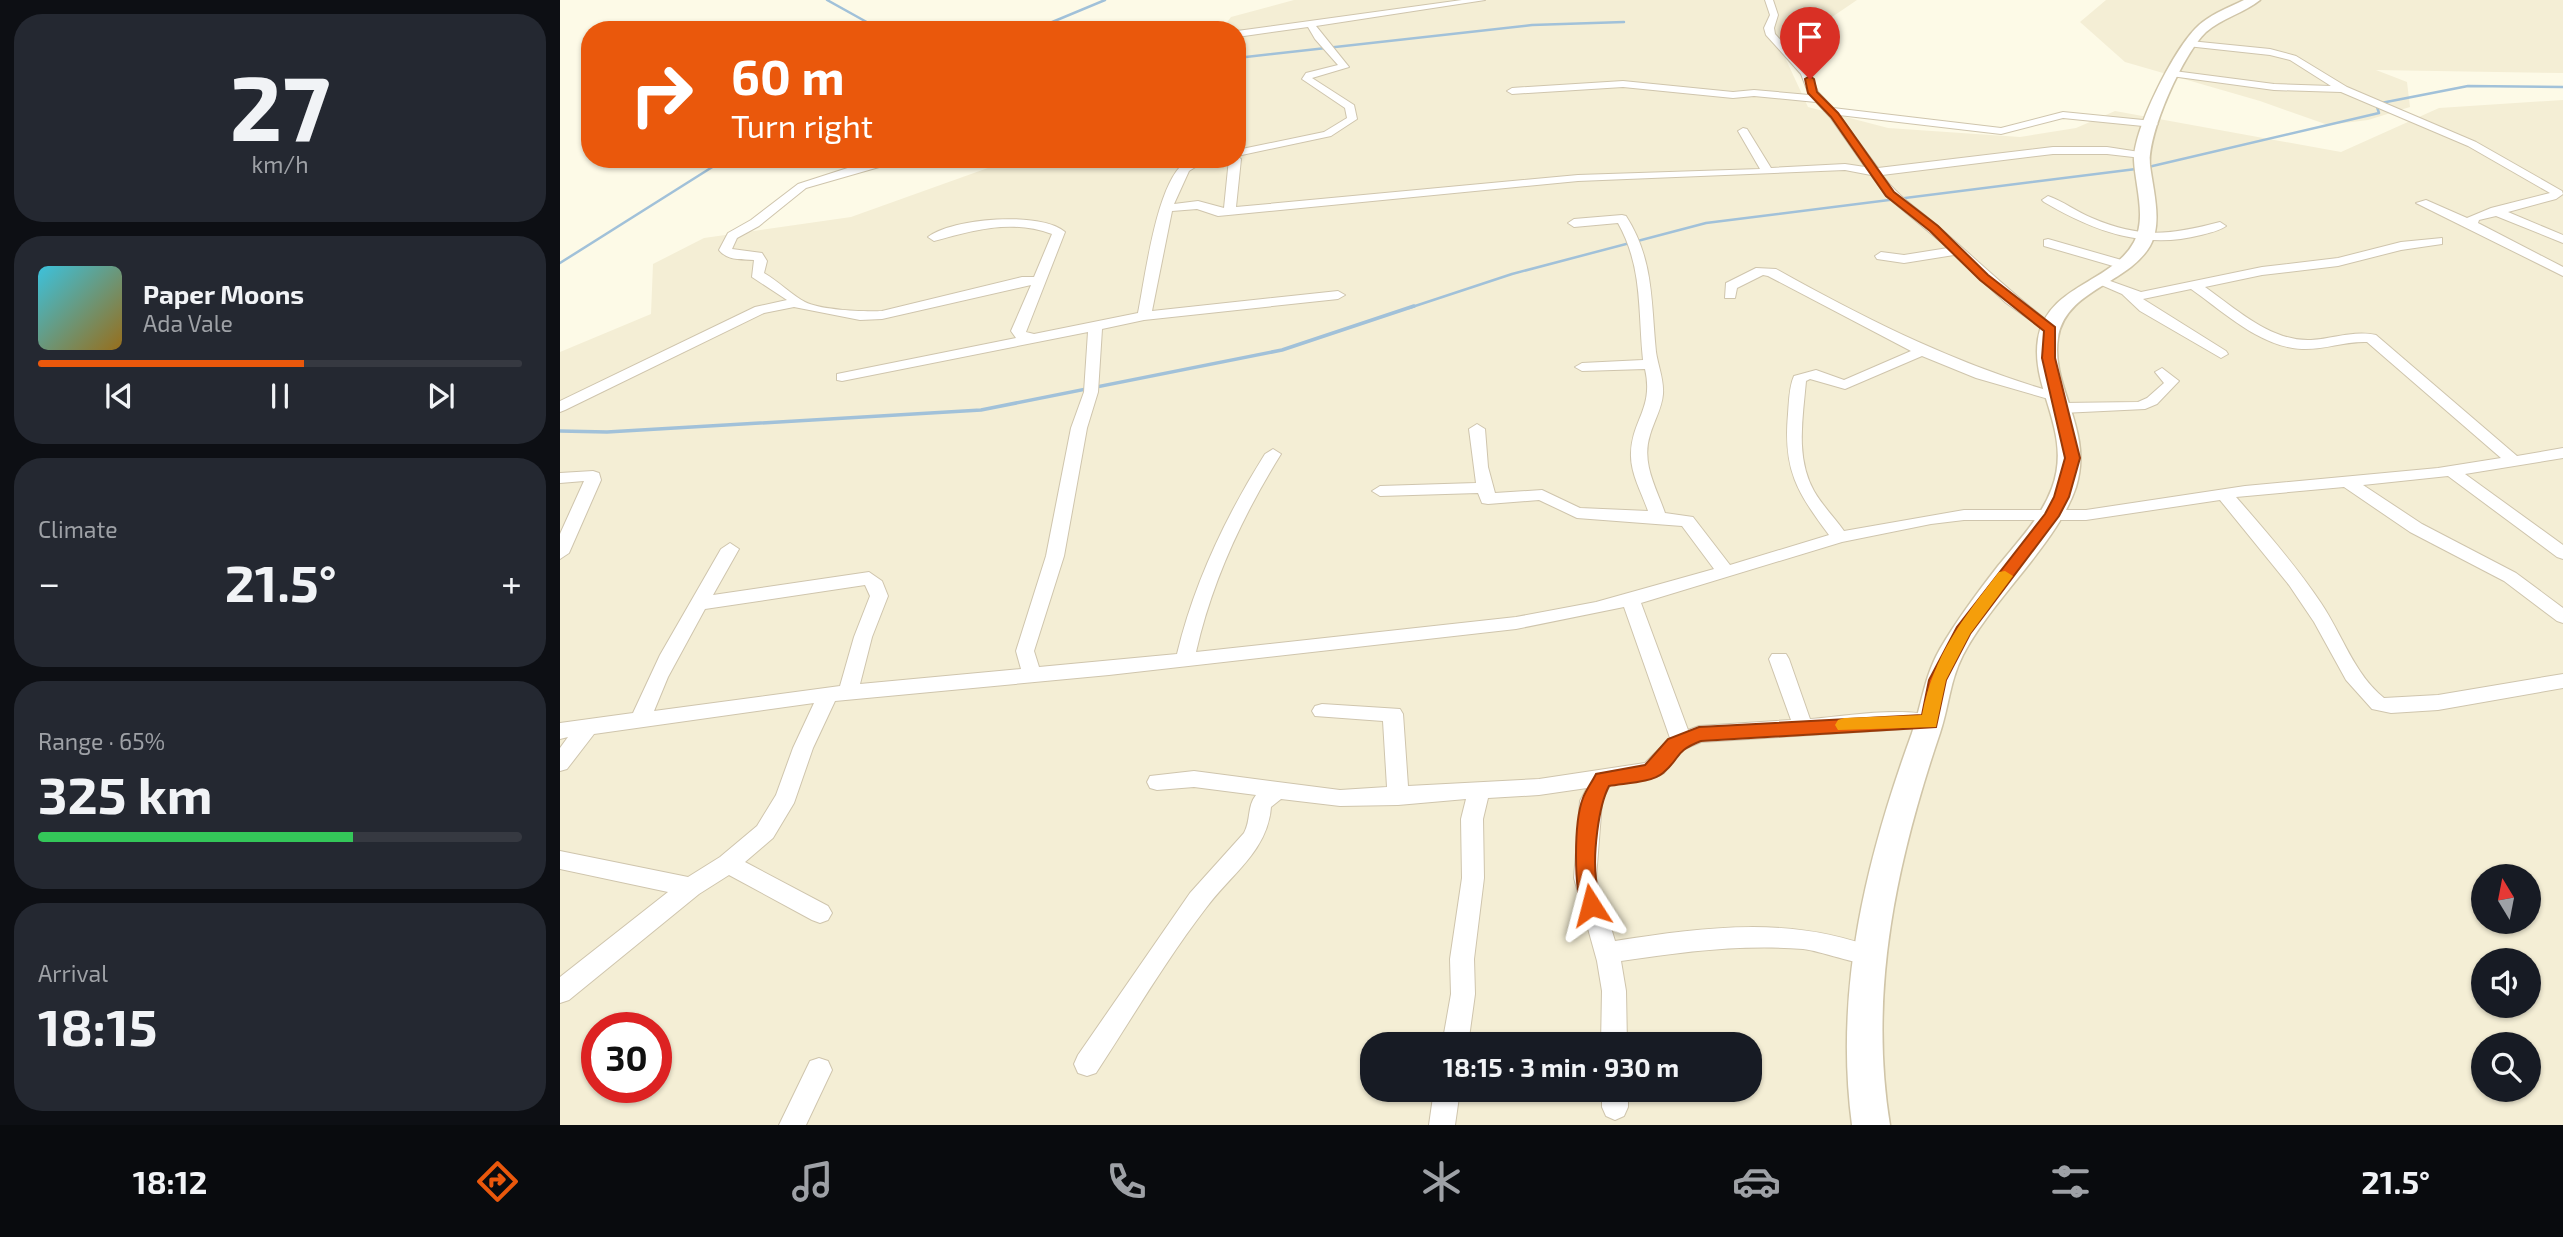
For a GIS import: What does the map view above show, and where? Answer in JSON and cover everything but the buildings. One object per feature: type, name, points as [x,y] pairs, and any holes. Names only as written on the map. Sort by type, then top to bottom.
[{"type":"main road","points":[[1871,1125],[1865,1047],[1882,878],[1907,782],[1930,722],[1937,680],[1963,631],[2051,516],[2062,497],[2073,458],[2049,358],[2053,320],[2066,304],[2141,246],[2147,228],[2142,134],[2199,31],[2254,0]]},
{"type":"street","points":[[1246,33],[1312,26],[1397,10],[1481,0]]},
{"type":"street","points":[[1769,0],[1774,15],[1769,28],[1771,36],[1810,79],[1818,99],[1831,111],[1890,194],[2050,330]]},
{"type":"street","points":[[1246,151],[1327,134],[1352,119],[1350,107],[1307,79],[1309,75],[1344,67],[1335,51],[1315,35],[1312,26]]},
{"type":"street","points":[[2190,44],[2286,55],[2343,89],[2472,144],[2553,188],[2560,196],[2494,211],[2473,218],[2472,225]]},
{"type":"street","points":[[2174,74],[2274,87],[2343,89]]},
{"type":"street","points":[[1512,91],[1623,84],[1733,95],[1754,93],[1818,99]]},
{"type":"street","points":[[1831,111],[2001,131],[2063,115],[2142,134]]},
{"type":"street","points":[[1742,131],[1768,172]]},
{"type":"street","points":[[1167,208],[1198,205],[1212,211],[1230,210],[1578,178],[1844,167],[1875,172],[2042,153],[2118,150],[2142,134]]},
{"type":"street","points":[[794,303],[779,286],[757,274],[761,261],[758,256],[730,255],[725,250],[726,244],[732,236],[755,223],[803,186],[852,168]]},
{"type":"street","points":[[1144,316],[1167,208],[1185,168]]},
{"type":"street","points":[[1230,210],[1234,168]]},
{"type":"street","points":[[2048,200],[2068,212],[2144,239],[2168,238],[2220,226]]},
{"type":"street","points":[[2422,203],[2472,225],[2563,272]]},
{"type":"street","points":[[2494,211],[2563,239]]},
{"type":"street","points":[[1574,223],[1622,219],[1644,262],[1654,402],[1641,434],[1639,461],[1658,517]]},
{"type":"street","points":[[934,237],[975,225],[1006,221],[1059,232],[1018,331],[1021,335],[1030,337]]},
{"type":"street","points":[[2099,281],[2140,296],[2192,284],[2338,262],[2401,246],[2438,241]]},
{"type":"street","points":[[2048,243],[2120,264]]},
{"type":"street","points":[[1881,256],[1904,259],[1954,251]]},
{"type":"street","points":[[1730,295],[1731,286],[1761,271],[1771,272],[1919,352],[2060,403],[2146,404],[2170,385],[2172,381],[2162,372]]},
{"type":"street","points":[[560,407],[749,315],[774,306],[794,303],[821,312],[870,316],[1022,281],[1038,281]]},
{"type":"street","points":[[2192,284],[2264,331],[2290,343],[2312,344],[2351,337],[2371,338],[2512,460]]},
{"type":"street","points":[[2129,294],[2145,308],[2221,354]]},
{"type":"street","points":[[842,377],[1144,316],[1338,295]]},
{"type":"street","points":[[1032,674],[1025,651],[1055,556],[1079,428],[1091,392],[1095,325]]},
{"type":"street","points":[[1840,537],[1804,487],[1797,472],[1795,447],[1798,379],[1804,374],[1819,374],[1845,385],[1919,352]]},
{"type":"street","points":[[1582,367],[1652,364]]},
{"type":"street","points":[[1477,429],[1484,488],[1488,499],[1542,495],[1552,497],[1577,513],[1687,521],[1725,571]]},
{"type":"street","points":[[560,732],[838,693],[1516,623],[1630,599],[1840,537],[1964,515],[2051,516],[2113,512],[2224,494],[2451,471],[2563,453]]},
{"type":"street","points":[[1185,659],[1196,610],[1251,491],[1273,454]]},
{"type":"street","points":[[2451,471],[2563,553]]},
{"type":"street","points":[[560,478],[593,476],[560,553]]},
{"type":"street","points":[[2346,481],[2416,528],[2510,577],[2563,617]]},
{"type":"street","points":[[1380,491],[1484,488]]},
{"type":"street","points":[[2224,494],[2272,549],[2317,611],[2349,667],[2379,704],[2389,707],[2417,704],[2563,681]]},
{"type":"street","points":[[641,719],[647,698],[661,671],[702,603],[730,549]]},
{"type":"street","points":[[560,992],[691,887],[728,864],[765,832],[776,816],[838,693],[878,596],[876,585],[869,578],[702,603]]},
{"type":"street","points":[[1630,599],[1681,740]]},
{"type":"street","points":[[1779,659],[1803,727]]},
{"type":"street","points":[[1322,711],[1393,714],[1398,797]]},
{"type":"street","points":[[1157,782],[1194,779],[1340,798],[1479,792],[1602,779],[1649,771],[1657,767],[1668,750],[1681,740],[1699,734],[1930,722]]},
{"type":"street","points":[[560,763],[588,727]]},
{"type":"street","points":[[1602,779],[1591,801],[1585,878],[1607,953],[1614,990],[1614,1032]]},
{"type":"street","points":[[1087,1064],[1198,900],[1252,839],[1259,825],[1261,804],[1276,790]]},
{"type":"street","points":[[1457,1032],[1463,994],[1462,959],[1472,878],[1472,819],[1479,792]]},
{"type":"street","points":[[560,860],[691,887]]},
{"type":"street","points":[[728,864],[820,913]]},
{"type":"street","points":[[1607,953],[1667,943],[1764,939],[1831,943],[1872,957]]},
{"type":"street","points":[[792,1125],[819,1070]]},
{"type":"street","points":[[1442,1125],[1445,1102]]},
{"type":"shaded area","points":[[1294,0],[1857,0],[1782,51],[1808,107],[1888,128],[2020,137],[2076,128],[2115,111],[2341,152],[2439,108],[2563,100],[2563,1125],[560,1125],[560,352],[651,314],[653,264],[704,238],[851,217],[988,168],[1246,168],[1246,21],[1228,21],[1231,17]]},
{"type":"shaded area","points":[[2106,0],[2563,0],[2563,73],[2376,70],[2407,82],[2410,107],[2368,120],[2328,125],[2260,101],[2125,62],[2080,22]]},
{"type":"waterway","points":[[827,0],[865,21]]},
{"type":"waterway","points":[[1055,21],[1105,0]]},
{"type":"waterway","points":[[1246,57],[1532,25],[1624,22]]},
{"type":"waterway","points":[[1409,308],[1512,274],[1706,223],[2144,168],[2379,113],[2376,104],[2468,86],[2563,87]]},
{"type":"waterway","points":[[560,263],[711,168]]},
{"type":"waterway","points":[[560,431],[607,432],[981,410],[1282,350],[1414,306]]},
{"type":"slow traffic","points":[[1844,725],[1891,721],[1930,722],[1937,680],[1963,631],[2005,576]]},
{"type":"route","points":[[1591,905],[1585,878],[1591,801],[1602,779],[1649,771],[1657,767],[1675,744],[1699,734],[1891,721],[1930,722],[1937,680],[1950,655],[1963,631],[2051,516],[2062,497],[2073,458],[2049,358],[2050,330],[2011,300],[1954,251],[1934,229],[1890,194],[1861,150],[1831,111],[1813,93],[1810,79]]}]
